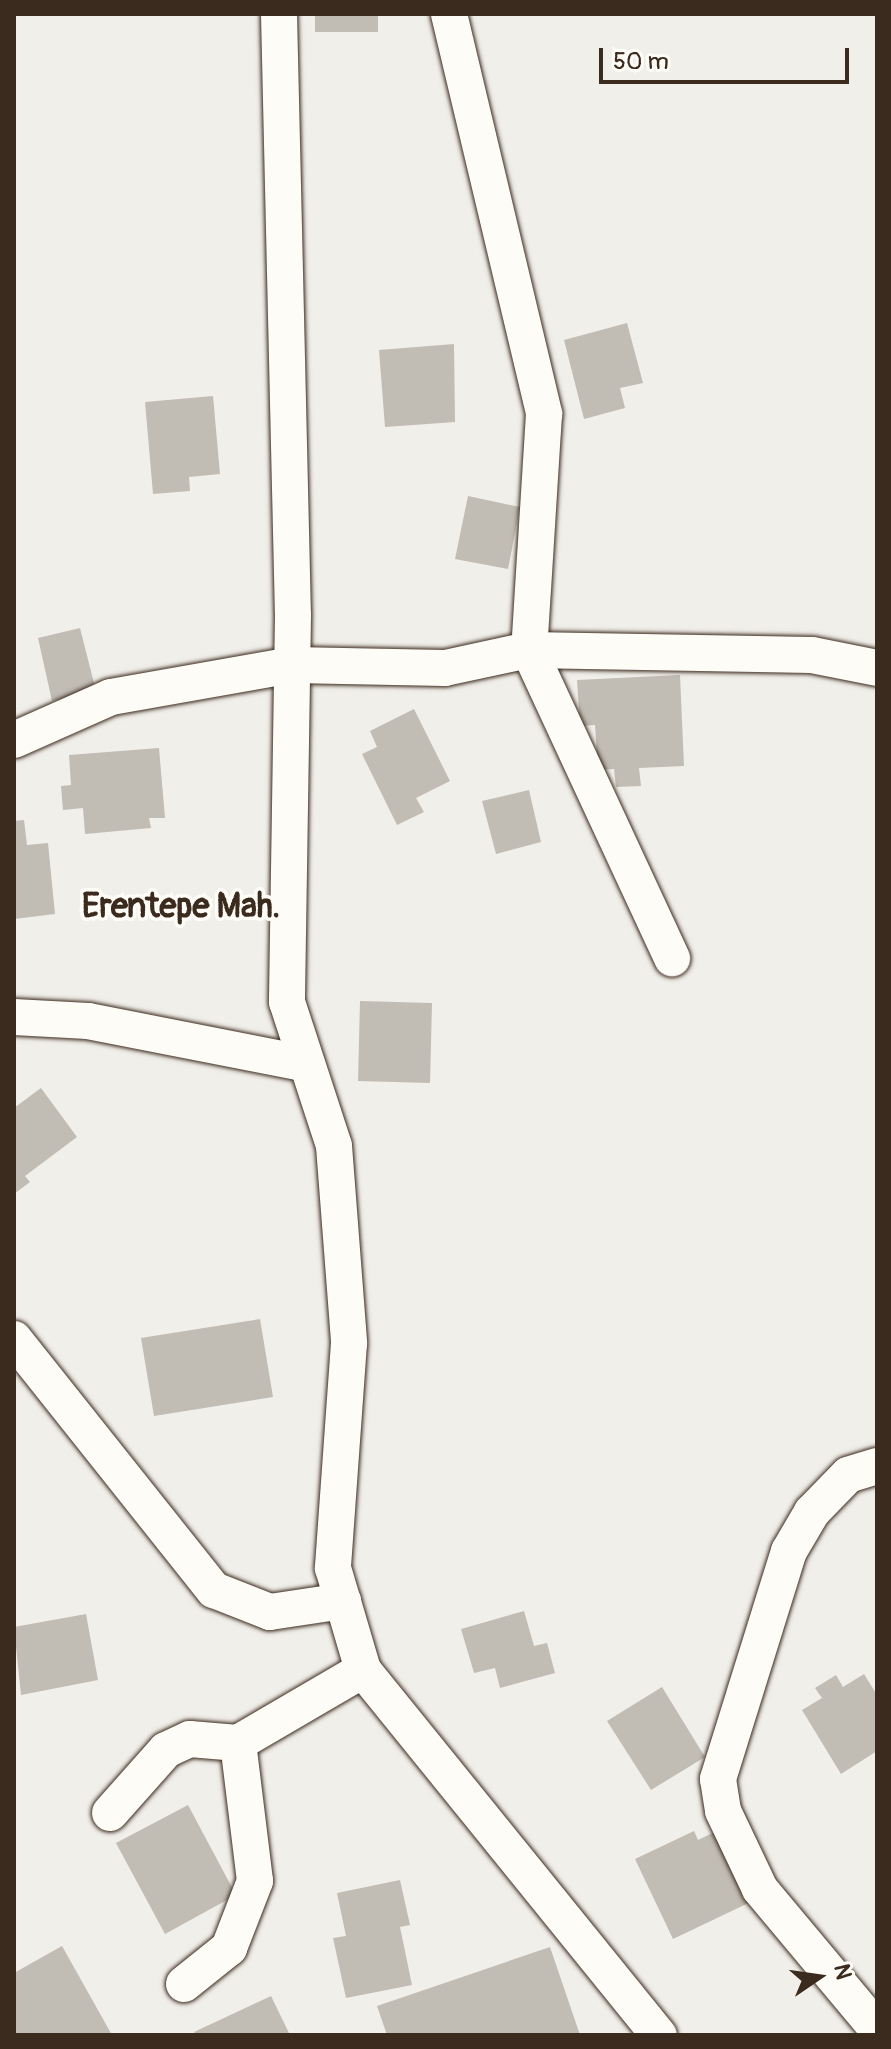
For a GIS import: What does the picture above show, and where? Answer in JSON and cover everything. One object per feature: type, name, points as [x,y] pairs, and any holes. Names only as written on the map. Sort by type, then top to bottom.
[{"type":"street","points":[[279,14],[292,665],[287,1002],[334,1146],[349,1343],[333,1568],[363,1670],[659,2035]]},
{"type":"street","points":[[449,14],[544,414],[529,650],[672,958]]},
{"type":"street","points":[[14,740],[111,697],[292,665],[445,668],[529,650],[812,655],[877,668]]},
{"type":"street","points":[[14,1017],[88,1021],[307,1064]]},
{"type":"street","points":[[14,1339],[214,1590],[270,1612],[343,1601]]},
{"type":"street","points":[[877,1466],[848,1475],[812,1512],[789,1551],[718,1779],[723,1811],[760,1889],[877,2029]]},
{"type":"street","points":[[110,1813],[166,1750],[190,1739],[238,1743],[363,1670]]},
{"type":"street","points":[[184,1984],[229,1948],[255,1881],[238,1743]]},
{"type":"building","points":[[315,14],[378,14],[378,32],[315,32]]},
{"type":"building","points":[[627,323],[643,383],[620,388],[625,408],[584,419],[564,340]]},
{"type":"building","points":[[454,344],[455,422],[385,427],[379,350]]},
{"type":"building","points":[[213,396],[220,474],[189,477],[190,491],[153,494],[145,402]]},
{"type":"building","points":[[468,496],[520,507],[508,569],[455,559]]},
{"type":"building","points":[[80,628],[96,691],[52,701],[38,638]]},
{"type":"building","points":[[680,675],[684,766],[639,768],[641,786],[616,787],[614,769],[598,770],[595,725],[580,726],[577,680]]},
{"type":"building","points":[[414,709],[450,781],[416,798],[424,812],[397,825],[362,754],[377,747],[370,731]]},
{"type":"building","points":[[159,748],[165,818],[149,818],[151,828],[85,834],[83,808],[63,810],[61,786],[71,785],[69,755]]},
{"type":"building","points":[[529,790],[541,842],[496,854],[482,801]]},
{"type":"building","points":[[24,820],[27,845],[48,843],[55,914],[14,919],[14,821]]},
{"type":"building","points":[[360,1001],[432,1003],[430,1083],[358,1081]]},
{"type":"building","points":[[41,1088],[77,1137],[25,1176],[30,1182],[14,1194],[14,1108]]},
{"type":"building","points":[[260,1319],[273,1397],[154,1416],[141,1338]]},
{"type":"building","points":[[524,1611],[534,1646],[547,1643],[555,1673],[500,1688],[495,1668],[474,1673],[461,1629]]},
{"type":"building","points":[[86,1614],[98,1680],[21,1695],[14,1627]]},
{"type":"building","points":[[864,1674],[877,1695],[877,1751],[841,1774],[802,1710],[822,1698],[815,1688],[836,1675],[843,1687]]},
{"type":"building","points":[[662,1687],[705,1757],[651,1790],[607,1721]]},
{"type":"building","points":[[188,1805],[236,1895],[165,1934],[116,1843]]},
{"type":"building","points":[[725,1827],[759,1898],[673,1939],[635,1859],[694,1831],[698,1840]]},
{"type":"building","points":[[400,1880],[410,1925],[400,1927],[412,1985],[346,1998],[333,1938],[346,1936],[337,1893]]},
{"type":"building","points":[[62,1946],[112,2035],[14,2035],[14,1973]]},
{"type":"building","points":[[550,1947],[580,2035],[387,2035],[377,2006]]},
{"type":"building","points":[[271,1996],[290,2035],[196,2035],[194,2032]]},
{"type":"district","name":"Erentepe Mah.","points":[[181,907]]}]
